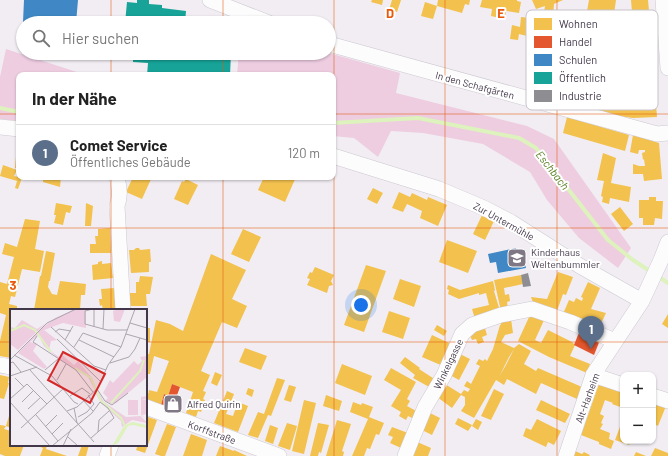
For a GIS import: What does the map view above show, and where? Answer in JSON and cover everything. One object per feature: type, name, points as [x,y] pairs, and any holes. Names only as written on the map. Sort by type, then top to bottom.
[{"type":"street","points":[[210,0],[251,16]]},
{"type":"street","points":[[663,0],[667,26],[668,68]]},
{"type":"street","name":"In den Schafgärten","points":[[336,46],[526,98]]},
{"type":"street","name":"In den Schafgärten","points":[[570,110],[657,134],[668,133]]},
{"type":"street","points":[[0,127],[16,129]]},
{"type":"street","name":"Zur Untermühle","points":[[336,157],[438,189],[484,208],[511,222],[580,266],[645,296]]},
{"type":"street","points":[[118,180],[119,200],[117,206],[122,309]]},
{"type":"street","name":"Alt-Harheim","points":[[566,456],[593,375],[645,296],[662,260],[668,242]]},
{"type":"street","name":"Winkelgasse","points":[[404,456],[425,407],[444,375],[462,334],[472,325],[502,315],[532,309],[570,322],[615,341]]},
{"type":"street","points":[[0,366],[10,367]]},
{"type":"street","points":[[593,375],[620,385]]},
{"type":"street","points":[[656,397],[668,401]]},
{"type":"street","name":"Korffstraße","points":[[147,407],[256,452],[279,456]]},
{"type":"street","points":[[107,456],[111,446]]},
{"type":"shaded area","points":[[6,49],[16,52],[16,60],[40,60],[77,72],[16,72],[16,121],[0,119],[0,77]]},
{"type":"shaded area","points":[[336,55],[400,73],[396,93],[527,126],[554,139],[631,248],[618,268],[579,238],[547,200],[530,172],[483,144],[423,133],[391,131],[378,157],[354,138],[336,136],[336,72],[237,72],[238,60],[336,60]]},
{"type":"building: Wohnen","points":[[372,0],[383,0],[382,5],[371,2]]},
{"type":"building: Wohnen","points":[[392,0],[401,0],[397,12],[389,10]]},
{"type":"building: Wohnen","points":[[438,0],[470,0],[469,5],[465,4],[462,13],[437,6]]},
{"type":"building: Wohnen","points":[[482,0],[517,0],[521,2],[519,13],[506,11],[505,19],[491,16],[492,9],[480,7]]},
{"type":"building: Wohnen","points":[[532,0],[563,0],[554,4],[553,10],[544,10],[545,6],[536,9]]},
{"type":"building: Wohnen","points":[[589,0],[616,0],[615,10],[587,10]]},
{"type":"building: Wohnen","points":[[631,0],[648,0],[649,10],[632,10]]},
{"type":"building: Wohnen","points":[[425,2],[437,6],[433,19],[421,16]]},
{"type":"building: Wohnen","points":[[521,17],[526,18],[526,36],[519,34],[518,40],[510,39],[512,25],[520,27]]},
{"type":"building: Wohnen","points":[[599,110],[656,110],[657,117],[633,118],[598,113]]},
{"type":"building: Wohnen","points":[[567,117],[629,135],[625,151],[563,133]]},
{"type":"building: Wohnen","points":[[633,135],[659,143],[662,179],[644,181],[643,174],[633,174],[633,164],[645,166],[642,153],[645,152],[645,150],[639,150],[638,154],[630,152]]},
{"type":"building: Wohnen","points":[[603,153],[616,158],[611,183],[631,187],[629,202],[610,198],[609,204],[602,202],[603,197],[601,196],[604,181],[597,180]]},
{"type":"building: Wohnen","points":[[3,165],[16,170],[14,176],[16,176],[16,180],[21,180],[18,189],[15,188],[17,181],[0,176]]},
{"type":"building: Wohnen","points":[[43,180],[61,180],[60,187],[43,182]]},
{"type":"building: Wohnen","points":[[132,180],[151,180],[142,199],[126,192]]},
{"type":"building: Wohnen","points":[[188,180],[198,185],[188,205],[174,199],[182,181],[184,182]]},
{"type":"building: Wohnen","points":[[263,180],[295,180],[285,202],[258,190]]},
{"type":"building: Wohnen","points":[[373,188],[383,193],[377,204],[367,199]]},
{"type":"building: Wohnen","points":[[399,192],[410,197],[412,193],[427,200],[428,197],[447,205],[438,226],[420,218],[422,211],[407,204],[403,212],[392,208]]},
{"type":"building: Wohnen","points":[[649,197],[656,197],[656,201],[663,201],[662,219],[655,218],[654,225],[643,225],[643,218],[639,218],[639,200],[649,200]]},
{"type":"building: Wohnen","points":[[56,203],[72,206],[70,213],[66,212],[63,225],[54,223]]},
{"type":"building: Wohnen","points":[[86,203],[93,206],[91,226],[85,226]]},
{"type":"building: Wohnen","points":[[620,207],[633,224],[624,231],[611,214]]},
{"type":"building: Wohnen","points":[[483,213],[495,219],[485,240],[473,234]]},
{"type":"building: Wohnen","points":[[25,219],[40,221],[35,249],[44,251],[40,272],[22,269],[15,297],[11,296],[9,304],[17,306],[17,309],[10,309],[10,358],[0,356],[0,341],[6,315],[0,313],[0,282],[7,284],[14,257],[2,254],[5,243],[17,247]]},
{"type":"building: Wohnen","points":[[110,228],[111,253],[90,253],[90,244],[96,244],[95,236],[98,236],[98,229]]},
{"type":"building: Wohnen","points":[[243,229],[261,237],[249,262],[231,254]]},
{"type":"building: Wohnen","points":[[447,240],[477,251],[468,273],[439,262]]},
{"type":"building: Wohnen","points":[[139,248],[140,250],[150,249],[151,262],[149,262],[149,272],[131,273],[129,250],[134,250]]},
{"type":"building: Wohnen","points":[[46,251],[55,253],[48,287],[52,294],[57,295],[60,281],[86,284],[85,295],[81,295],[80,309],[34,309]]},
{"type":"building: Wohnen","points":[[211,254],[246,270],[232,299],[247,306],[237,328],[222,322],[201,371],[210,375],[203,391],[206,392],[203,399],[205,400],[201,412],[198,411],[196,417],[186,413],[193,392],[172,384],[168,396],[164,394],[161,405],[147,399],[149,390],[157,392],[169,361],[154,356],[150,374],[147,374],[147,354],[149,354],[156,320],[170,324],[183,331]]},
{"type":"building: Wohnen","points":[[102,261],[102,264],[111,263],[113,278],[93,280],[92,265],[98,264],[98,262]]},
{"type":"building: Wohnen","points":[[366,265],[386,271],[364,332],[344,325]]},
{"type":"building: Wohnen","points":[[315,267],[334,275],[331,281],[333,285],[329,286],[327,293],[307,285],[310,279],[307,278]]},
{"type":"building: Wohnen","points":[[558,272],[573,277],[566,295],[563,294],[557,311],[534,306],[531,297],[547,299]]},
{"type":"building: Wohnen","points":[[521,275],[523,284],[504,288],[505,295],[509,294],[510,301],[507,302],[508,309],[501,311],[494,280]]},
{"type":"building: Wohnen","points":[[140,276],[153,277],[150,294],[146,294],[147,306],[129,306],[129,293],[136,293],[136,282],[139,282]]},
{"type":"building: Wohnen","points":[[400,279],[421,286],[414,307],[393,299]]},
{"type":"building: Wohnen","points":[[493,281],[494,291],[500,311],[475,319],[472,309],[489,305],[486,293],[479,295],[479,293],[459,299],[448,294],[448,285],[460,290]]},
{"type":"building: Wohnen","points":[[588,282],[600,288],[591,309],[606,313],[599,328],[563,314],[569,300],[574,302],[576,298],[582,301],[583,298],[581,297]]},
{"type":"building: Wohnen","points":[[114,288],[116,309],[103,309],[102,305],[100,306],[99,299],[102,299],[101,289]]},
{"type":"building: Wohnen","points":[[389,311],[410,318],[403,339],[382,332]]},
{"type":"building: Wohnen","points":[[668,314],[668,328],[662,324]]},
{"type":"building: Wohnen","points":[[530,315],[545,318],[535,340],[541,343],[548,330],[572,342],[575,345],[570,356],[590,364],[587,373],[549,357],[518,341]]},
{"type":"building: Wohnen","points":[[511,319],[513,333],[505,335],[501,342],[514,348],[519,344],[531,351],[524,364],[536,371],[538,368],[582,387],[577,399],[541,383],[536,394],[507,379],[504,385],[496,380],[474,418],[461,411],[465,405],[465,397],[461,395],[452,408],[437,397],[445,384],[461,394],[464,390],[468,392],[470,389],[464,386],[467,381],[471,384],[480,366],[476,364],[479,359],[483,361],[485,359],[487,361],[493,349],[501,325],[500,321]],"holes":[[[514,349],[506,365],[500,375]]]},
{"type":"building: Wohnen","points":[[437,325],[447,331],[444,336],[434,330]]},
{"type":"building: Wohnen","points":[[484,325],[487,335],[482,337],[484,342],[478,344],[476,339],[472,340],[468,331]]},
{"type":"building: Wohnen","points":[[147,328],[150,328],[150,342],[147,342]]},
{"type":"building: Wohnen","points":[[432,335],[453,345],[443,366],[422,357]]},
{"type":"building: Wohnen","points":[[245,348],[267,356],[261,370],[239,362]]},
{"type":"building: Wohnen","points":[[460,354],[470,359],[459,380],[450,375]]},
{"type":"building: Wohnen","points":[[405,357],[420,368],[419,369],[436,380],[431,388],[413,378],[415,375],[400,363]]},
{"type":"building: Wohnen","points":[[342,364],[372,376],[365,395],[335,383]]},
{"type":"building: Wohnen","points":[[391,368],[416,382],[407,399],[410,401],[407,406],[418,412],[414,419],[408,416],[406,420],[399,416],[401,412],[391,406],[401,390],[384,380]]},
{"type":"building: Wohnen","points":[[215,372],[222,375],[217,386],[211,383]]},
{"type":"building: Wohnen","points":[[0,375],[9,377],[9,383],[4,399],[0,398]]},
{"type":"building: Wohnen","points":[[277,378],[285,380],[271,416],[268,415],[258,438],[248,435],[258,412],[264,414]]},
{"type":"building: Wohnen","points":[[600,381],[620,389],[620,407],[605,400],[600,414],[604,416],[601,423],[603,424],[600,429],[610,433],[609,439],[614,441],[611,449],[599,444],[599,442],[581,435]]},
{"type":"building: Wohnen","points":[[289,385],[296,387],[291,402],[284,400]]},
{"type":"building: Wohnen","points":[[248,388],[254,390],[252,397],[246,394]]},
{"type":"building: Wohnen","points":[[494,389],[504,394],[491,420],[481,416]]},
{"type":"building: Wohnen","points":[[227,391],[234,394],[226,414],[233,416],[238,402],[248,406],[238,432],[214,423]]},
{"type":"building: Wohnen","points":[[326,395],[342,401],[339,411],[323,406]]},
{"type":"building: Wohnen","points":[[304,400],[316,403],[304,454],[292,451]]},
{"type":"building: Wohnen","points":[[541,400],[570,414],[565,423],[536,410]]},
{"type":"building: Wohnen","points":[[353,402],[361,405],[362,403],[373,407],[369,417],[384,423],[379,435],[376,434],[370,449],[367,448],[364,456],[352,456],[368,419],[350,412]]},
{"type":"building: Wohnen","points":[[656,402],[666,406],[658,426],[656,425]]},
{"type":"building: Wohnen","points":[[10,412],[10,428],[6,426]]},
{"type":"building: Wohnen","points":[[428,412],[440,418],[432,435],[420,429]]},
{"type":"building: Wohnen","points":[[148,417],[157,420],[145,453],[136,450],[138,446],[147,446]]},
{"type":"building: Wohnen","points":[[458,418],[472,425],[468,431],[455,424]]},
{"type":"building: Wohnen","points":[[476,419],[482,422],[478,430],[472,426]]},
{"type":"building: Wohnen","points":[[537,419],[561,431],[554,445],[548,442],[546,447],[523,436],[526,428],[531,430]]},
{"type":"building: Wohnen","points":[[337,420],[351,424],[342,451],[344,452],[343,456],[326,456]]},
{"type":"building: Wohnen","points":[[287,423],[297,426],[290,450],[278,446]]},
{"type":"building: Wohnen","points":[[318,423],[329,425],[321,453],[319,452],[318,456],[310,456]]},
{"type":"building: Wohnen","points":[[167,424],[176,427],[165,456],[161,456],[155,454]]},
{"type":"building: Wohnen","points":[[0,425],[6,426],[4,429],[10,431],[10,446],[24,446],[20,456],[5,456],[0,454]]},
{"type":"building: Wohnen","points":[[270,425],[278,428],[273,444],[265,441]]},
{"type":"building: Wohnen","points":[[392,427],[408,433],[401,448],[390,443],[393,437],[388,435]]},
{"type":"building: Wohnen","points":[[620,427],[620,442],[615,440]]},
{"type":"building: Wohnen","points":[[191,434],[207,440],[202,456],[183,456]]},
{"type":"building: Wohnen","points":[[415,441],[431,448],[428,456],[410,456]]},
{"type":"building: Wohnen","points":[[38,446],[47,446],[46,449],[67,456],[40,456],[43,448]]},
{"type":"building: Wohnen","points":[[82,446],[89,446],[86,456],[78,456]]},
{"type":"building: Wohnen","points":[[220,446],[234,450],[247,456],[216,456]]},
{"type":"building: Wohnen","points":[[655,448],[668,453],[668,456],[651,456]]},
{"type":"building: Wohnen","points":[[575,451],[582,454],[584,452],[590,455],[573,456]]},
{"type":"building: Wohnen","points":[[636,452],[646,456],[634,456]]},
{"type":"building: Handel","points":[[580,330],[600,340],[594,355],[574,345]]},
{"type":"building: Handel","points":[[172,384],[180,387],[176,398],[179,399],[176,410],[161,405],[164,394],[168,396]]},
{"type":"building: Schulen","points":[[24,0],[78,0],[77,16],[23,16]]},
{"type":"building: Schulen","points":[[516,248],[518,257],[523,256],[526,268],[498,273],[496,262],[490,263],[488,254]]},
{"type":"building: Öffentlich","points":[[137,0],[149,0],[149,4],[162,5],[162,8],[186,11],[186,16],[126,16],[127,2],[137,3]]},
{"type":"building: Öffentlich","points":[[133,60],[231,60],[230,72],[147,72],[148,63],[133,62]]},
{"type":"building: Industrie","points":[[528,273],[531,286],[523,287],[521,275]]},
{"type":"waterway","name":"Eschbach","points":[[0,108],[16,111]]},
{"type":"waterway","name":"Eschbach","points":[[336,123],[418,118],[519,138],[536,148],[608,240],[633,260],[668,283]]},
{"type":"place","name":"Kinderhaus Weltenbummler","points":[[517,258]]},
{"type":"place","name":"Comet Service","points":[[591,349]]},
{"type":"place","name":"Alfred Quirin","points":[[173,404]]}]
